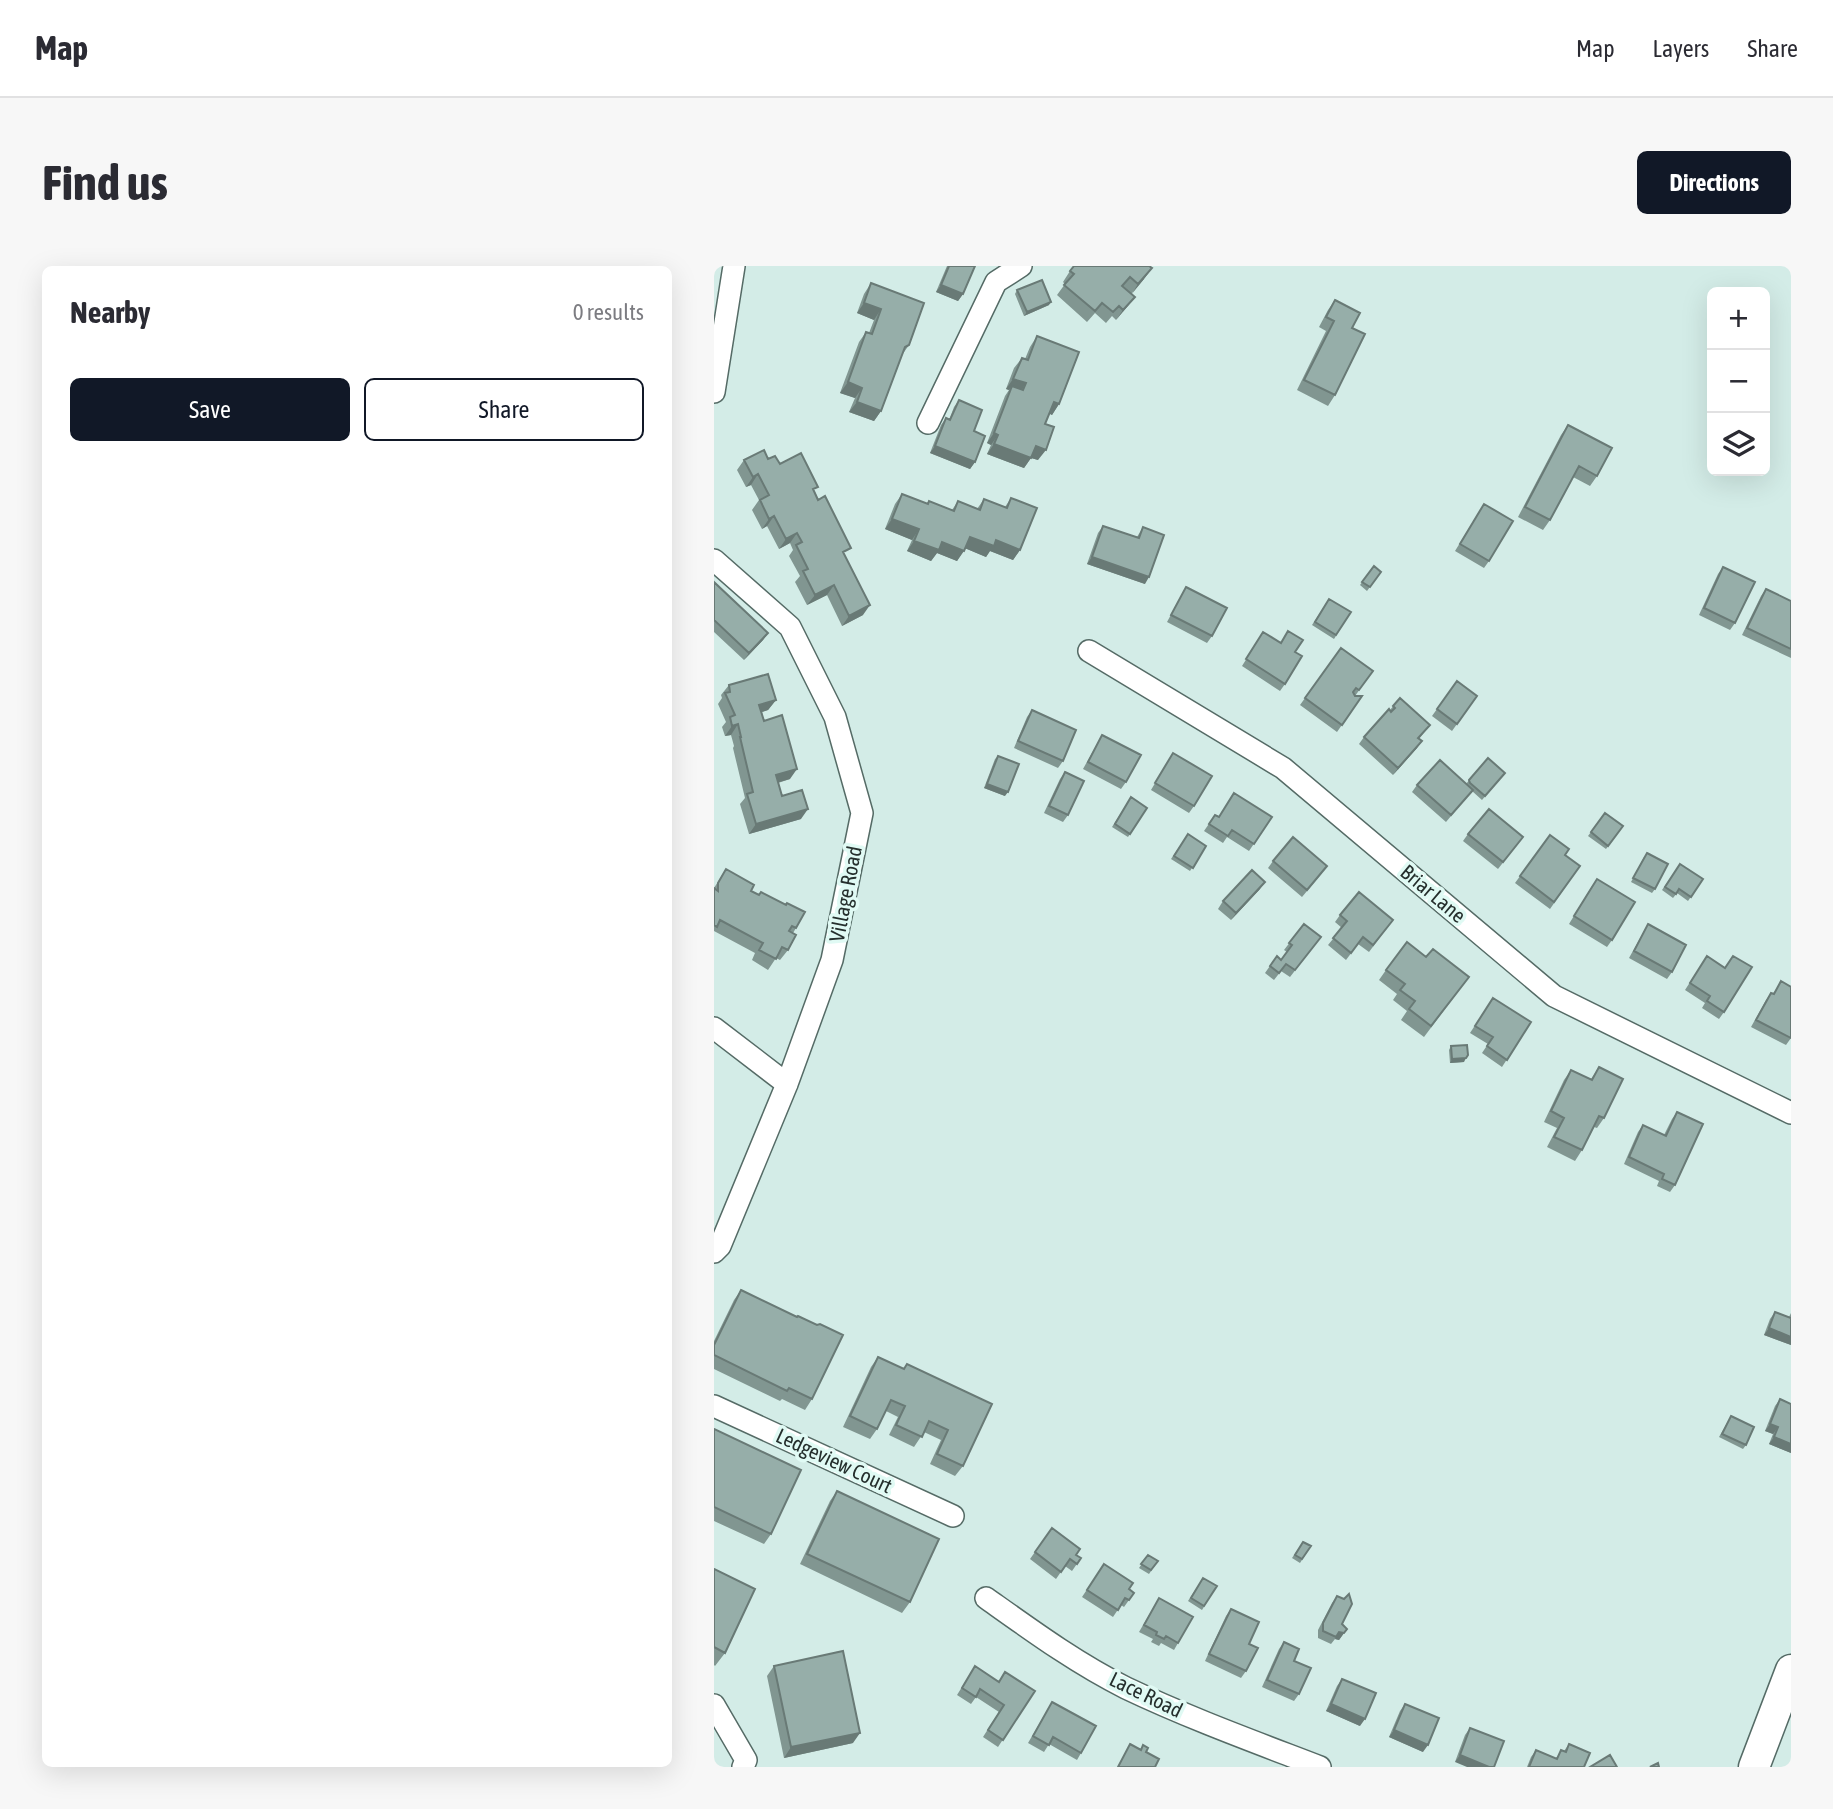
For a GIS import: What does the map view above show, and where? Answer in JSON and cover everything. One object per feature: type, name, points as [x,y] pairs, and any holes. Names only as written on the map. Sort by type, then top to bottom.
[{"type":"main road","points":[[1754,1767],[1791,1670]]},
{"type":"street","points":[[714,392],[734,266]]},
{"type":"street","points":[[928,423],[996,282],[1021,266]]},
{"type":"street","name":"Village Road","points":[[714,560],[790,627],[835,717],[862,813],[832,960],[787,1084],[720,1246],[714,1252]]},
{"type":"street","name":"Briar Lane","points":[[1088,651],[1283,768],[1554,996],[1791,1113]]},
{"type":"street","points":[[714,1028],[787,1084]]},
{"type":"street","name":"Ledgeview Court","points":[[714,1406],[953,1516]]},
{"type":"street","name":"Lace Road","points":[[986,1598],[1057,1648],[1124,1687],[1196,1719],[1320,1767]]},
{"type":"street","points":[[714,1705],[746,1760],[743,1767]]},
{"type":"building","points":[[949,266],[975,266],[963,294],[941,285]]},
{"type":"building","points":[[1074,266],[1152,268],[1138,284],[1130,277],[1122,286],[1135,297],[1123,310],[1119,306],[1113,312],[1102,303],[1095,311],[1064,285],[1074,274],[1070,271]]},
{"type":"building","points":[[1042,280],[1051,302],[1027,312],[1017,290]]},
{"type":"building","points":[[871,283],[924,303],[881,411],[857,402],[862,388],[848,382],[866,332],[872,334],[881,309],[864,303]]},
{"type":"building","points":[[1335,300],[1360,313],[1352,328],[1365,334],[1335,395],[1304,380],[1334,321],[1326,317]]},
{"type":"building","points":[[1037,336],[1079,352],[1059,404],[1054,402],[1045,424],[1054,427],[1046,450],[1036,446],[1031,458],[994,444],[998,435],[994,433],[1012,386],[1023,390],[1026,383],[1013,379],[1022,358],[1028,360]]},
{"type":"building","points":[[959,400],[982,410],[974,431],[985,436],[975,462],[935,446],[946,418],[950,420]]},
{"type":"building","points":[[1568,425],[1612,448],[1597,476],[1579,466],[1550,520],[1525,507]]},
{"type":"building","points":[[764,450],[768,459],[775,456],[780,464],[801,453],[818,487],[813,489],[818,500],[825,496],[851,548],[843,552],[870,605],[849,616],[834,585],[815,595],[803,571],[808,569],[796,545],[802,542],[797,533],[786,539],[774,516],[769,519],[760,500],[769,495],[758,474],[753,477],[744,460]]},
{"type":"building","points":[[902,494],[954,511],[958,501],[980,510],[984,499],[1007,508],[1011,498],[1037,508],[1020,550],[996,540],[994,546],[970,537],[964,551],[942,542],[939,550],[914,541],[919,529],[892,519]]},
{"type":"building","points":[[1484,504],[1513,521],[1489,561],[1460,544]]},
{"type":"building","points":[[1103,526],[1139,538],[1143,527],[1164,535],[1149,577],[1092,557]]},
{"type":"building","points":[[1374,566],[1381,572],[1370,587],[1362,582]]},
{"type":"building","points":[[1723,567],[1755,582],[1735,623],[1704,608]]},
{"type":"building","points":[[714,582],[768,633],[749,653],[714,620]]},
{"type":"building","points":[[1186,587],[1227,608],[1212,636],[1171,615]]},
{"type":"building","points":[[1766,589],[1791,601],[1791,649],[1747,628]]},
{"type":"building","points":[[1329,599],[1351,612],[1336,635],[1315,622]]},
{"type":"building","points":[[1288,631],[1303,640],[1295,652],[1302,656],[1285,684],[1246,659],[1263,632],[1281,643]]},
{"type":"building","points":[[1341,648],[1373,671],[1359,690],[1356,688],[1353,692],[1355,696],[1362,696],[1342,725],[1305,698]]},
{"type":"building","points":[[768,674],[776,700],[759,705],[764,721],[782,715],[797,769],[776,775],[782,796],[802,790],[808,809],[756,824],[747,794],[753,792],[738,724],[732,726],[730,717],[735,715],[725,693],[730,692],[729,685]]},
{"type":"building","points":[[1457,681],[1477,696],[1457,724],[1437,709]]},
{"type":"building","points":[[1400,698],[1430,725],[1418,738],[1422,741],[1398,768],[1364,737],[1389,709],[1391,712],[1395,708],[1393,706]]},
{"type":"building","points":[[1032,710],[1076,730],[1063,761],[1018,741]]},
{"type":"building","points":[[1102,735],[1141,755],[1126,782],[1088,762]]},
{"type":"building","points":[[1173,753],[1212,776],[1194,806],[1155,783]]},
{"type":"building","points":[[998,756],[1019,764],[1008,792],[987,784]]},
{"type":"building","points":[[1488,758],[1505,773],[1485,796],[1469,780]]},
{"type":"building","points":[[1440,760],[1473,790],[1451,815],[1417,785]]},
{"type":"building","points":[[1065,772],[1084,781],[1068,815],[1049,806]]},
{"type":"building","points":[[1234,793],[1272,817],[1254,844],[1232,830],[1228,836],[1209,824],[1215,815],[1219,817]]},
{"type":"building","points":[[1131,797],[1147,808],[1130,834],[1115,824]]},
{"type":"building","points":[[1489,809],[1523,837],[1503,862],[1468,834]]},
{"type":"building","points":[[1605,813],[1623,826],[1608,846],[1591,832]]},
{"type":"building","points":[[1188,834],[1206,846],[1193,868],[1174,856]]},
{"type":"building","points":[[1550,835],[1569,849],[1565,855],[1580,866],[1554,902],[1520,876]]},
{"type":"building","points":[[1293,837],[1327,866],[1307,890],[1273,861]]},
{"type":"building","points":[[1647,853],[1668,864],[1655,889],[1633,878]]},
{"type":"building","points":[[1680,864],[1703,879],[1691,897],[1679,889],[1676,894],[1665,887]]},
{"type":"building","points":[[726,869],[754,885],[751,891],[759,895],[761,892],[805,912],[796,928],[792,926],[789,931],[796,935],[788,950],[782,947],[776,959],[759,950],[763,943],[720,920],[717,927],[714,925],[714,888],[718,891],[718,883]]},
{"type":"building","points":[[1252,870],[1265,882],[1236,913],[1223,901]]},
{"type":"building","points":[[1597,879],[1635,902],[1612,940],[1574,916]]},
{"type":"building","points":[[1359,892],[1393,920],[1373,945],[1363,937],[1351,953],[1333,938],[1347,921],[1340,915]]},
{"type":"building","points":[[1304,924],[1321,937],[1295,970],[1286,964],[1279,973],[1270,966],[1277,956],[1281,960],[1292,945],[1289,943]]},
{"type":"building","points":[[1648,924],[1686,945],[1672,972],[1634,951]]},
{"type":"building","points":[[1407,942],[1426,957],[1433,949],[1469,977],[1431,1026],[1409,1009],[1415,1001],[1400,990],[1405,984],[1386,970]]},
{"type":"building","points":[[1707,956],[1725,968],[1733,956],[1752,967],[1724,1012],[1707,1001],[1710,996],[1690,983]]},
{"type":"building","points":[[1781,981],[1791,987],[1791,1038],[1756,1020]]},
{"type":"building","points":[[1493,998],[1531,1022],[1507,1060],[1487,1046],[1493,1037],[1475,1026]]},
{"type":"building","points":[[1467,1045],[1466,1058],[1452,1059],[1451,1046]]},
{"type":"building","points":[[1599,1067],[1623,1079],[1604,1118],[1599,1116],[1582,1150],[1554,1137],[1564,1118],[1551,1111],[1571,1070],[1592,1080]]},
{"type":"building","points":[[1677,1112],[1703,1124],[1675,1185],[1662,1179],[1664,1174],[1629,1157],[1643,1125],[1666,1136]]},
{"type":"building","points":[[741,1290],[843,1335],[812,1399],[789,1388],[787,1391],[714,1355],[714,1345]]},
{"type":"building","points":[[1775,1312],[1791,1318],[1791,1337],[1769,1328]]},
{"type":"building","points":[[878,1357],[904,1369],[907,1364],[992,1404],[963,1466],[937,1454],[948,1430],[929,1421],[922,1437],[896,1425],[905,1406],[891,1400],[877,1429],[850,1416]]},
{"type":"building","points":[[1780,1399],[1791,1404],[1791,1444],[1774,1437],[1778,1427],[1770,1424]]},
{"type":"building","points":[[1731,1416],[1754,1427],[1746,1445],[1722,1434]]},
{"type":"building","points":[[714,1429],[801,1470],[771,1534],[714,1507]]},
{"type":"building","points":[[837,1491],[939,1539],[910,1602],[807,1554]]},
{"type":"building","points":[[1052,1528],[1080,1549],[1076,1555],[1081,1558],[1077,1564],[1070,1559],[1061,1572],[1035,1552]]},
{"type":"building","points":[[1303,1542],[1311,1546],[1302,1559],[1295,1555]]},
{"type":"building","points":[[1148,1555],[1158,1561],[1151,1570],[1141,1564]]},
{"type":"building","points":[[1104,1564],[1133,1583],[1129,1589],[1134,1593],[1129,1600],[1125,1598],[1118,1610],[1087,1590]]},
{"type":"building","points":[[714,1569],[755,1589],[725,1653],[714,1647]]},
{"type":"building","points":[[1203,1578],[1217,1586],[1204,1606],[1191,1598]]},
{"type":"building","points":[[1349,1594],[1352,1604],[1342,1624],[1347,1629],[1344,1633],[1339,1632],[1336,1637],[1323,1631],[1323,1623],[1337,1596],[1344,1599]]},
{"type":"building","points":[[1159,1598],[1193,1617],[1178,1643],[1166,1636],[1164,1639],[1156,1635],[1157,1632],[1144,1625]]},
{"type":"building","points":[[1231,1609],[1259,1622],[1249,1644],[1258,1648],[1246,1671],[1209,1654]]},
{"type":"building","points":[[1284,1642],[1299,1649],[1294,1661],[1311,1668],[1299,1694],[1267,1680]]},
{"type":"building","points":[[843,1651],[860,1733],[791,1747],[774,1666]]},
{"type":"building","points":[[975,1666],[999,1682],[1005,1672],[1035,1691],[1003,1740],[988,1730],[1004,1705],[980,1689],[976,1697],[962,1688]]},
{"type":"building","points":[[1342,1679],[1376,1693],[1365,1719],[1331,1704]]},
{"type":"building","points":[[1052,1702],[1096,1726],[1081,1753],[1053,1737],[1049,1745],[1033,1736]]},
{"type":"building","points":[[1405,1704],[1439,1718],[1428,1745],[1394,1730]]},
{"type":"building","points":[[1470,1728],[1504,1741],[1494,1767],[1460,1755]]},
{"type":"building","points":[[1130,1744],[1141,1750],[1143,1745],[1148,1748],[1146,1752],[1159,1759],[1155,1767],[1118,1767]]},
{"type":"building","points":[[1569,1744],[1590,1753],[1584,1767],[1529,1767],[1536,1750],[1557,1759],[1561,1750],[1566,1752]]},
{"type":"building","points":[[1610,1755],[1617,1767],[1590,1767]]}]
